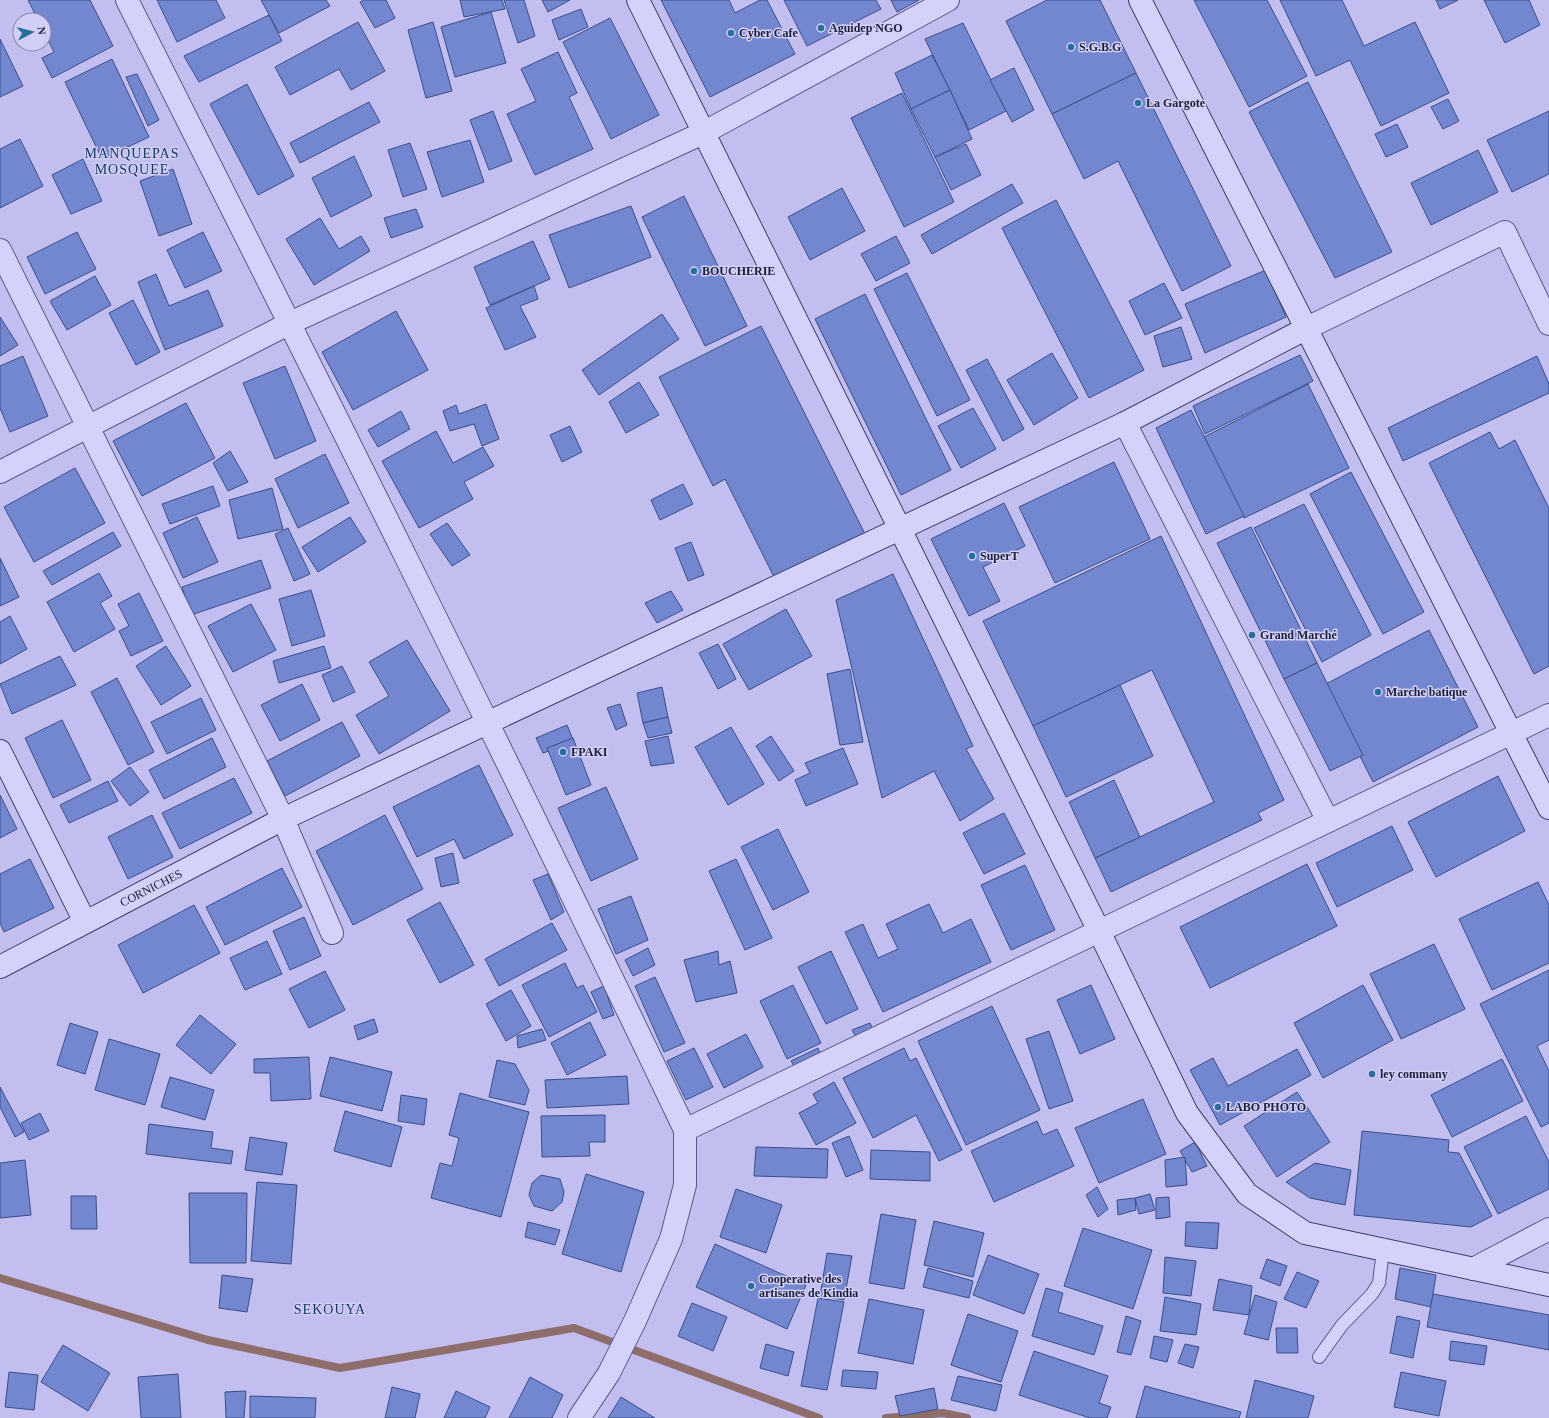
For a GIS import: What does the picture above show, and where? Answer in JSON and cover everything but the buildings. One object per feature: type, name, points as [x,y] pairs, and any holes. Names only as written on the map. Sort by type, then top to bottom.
[{"type":"street","points":[[127,0],[290,323],[488,723],[685,1130],[685,1185],[671,1239],[635,1321],[609,1373],[579,1418]]},
{"type":"street","points":[[638,0],[1099,931],[1187,1113],[1247,1194],[1305,1233],[1549,1285]]},
{"type":"street","points":[[0,472],[290,323],[704,133],[948,0]]},
{"type":"street","points":[[1140,0],[1549,808]]},
{"type":"street","name":"CORNICHES","points":[[0,967],[283,819],[1125,423],[1307,328],[1505,232],[1549,324]]},
{"type":"street","points":[[0,250],[283,819],[332,933]]},
{"type":"street","points":[[1125,423],[1328,821]]},
{"type":"street","points":[[685,1130],[1549,715]]},
{"type":"street","points":[[0,751],[85,922]]},
{"type":"street","points":[[1473,1269],[1549,1229]]},
{"type":"lane","points":[[1319,1357],[1342,1325],[1372,1294],[1379,1283],[1383,1250]]},
{"type":"waterway","points":[[0,1278],[208,1340],[340,1368],[574,1328],[819,1418]]},
{"type":"waterway","points":[[886,1418],[943,1413],[967,1418]]},
{"type":"place","name":"Aguidep NGO","points":[[821,28]]},
{"type":"place","name":"Cyber Cafe","points":[[731,33]]},
{"type":"place","name":"S.G.B.G","points":[[1071,47]]},
{"type":"place","name":"La Gargote","points":[[1138,103]]},
{"type":"place","name":"BOUCHERIE","points":[[694,271]]},
{"type":"place","name":"SuperT","points":[[972,556]]},
{"type":"place","name":"Grand Marché","points":[[1252,635]]},
{"type":"place","name":"Marche batique","points":[[1378,692]]},
{"type":"place","name":"FPAKI","points":[[563,752]]},
{"type":"place","name":"ley commany","points":[[1372,1074]]},
{"type":"place","name":"LABO PHOTO","points":[[1218,1107]]},
{"type":"place","name":"Cooperative des artisanes de Kindia","points":[[751,1286]]},
{"type":"district","name":"MANQUEPAS MOSQUEE","points":[[132,162]]},
{"type":"district","name":"SEKOUYA","points":[[330,1309]]}]
